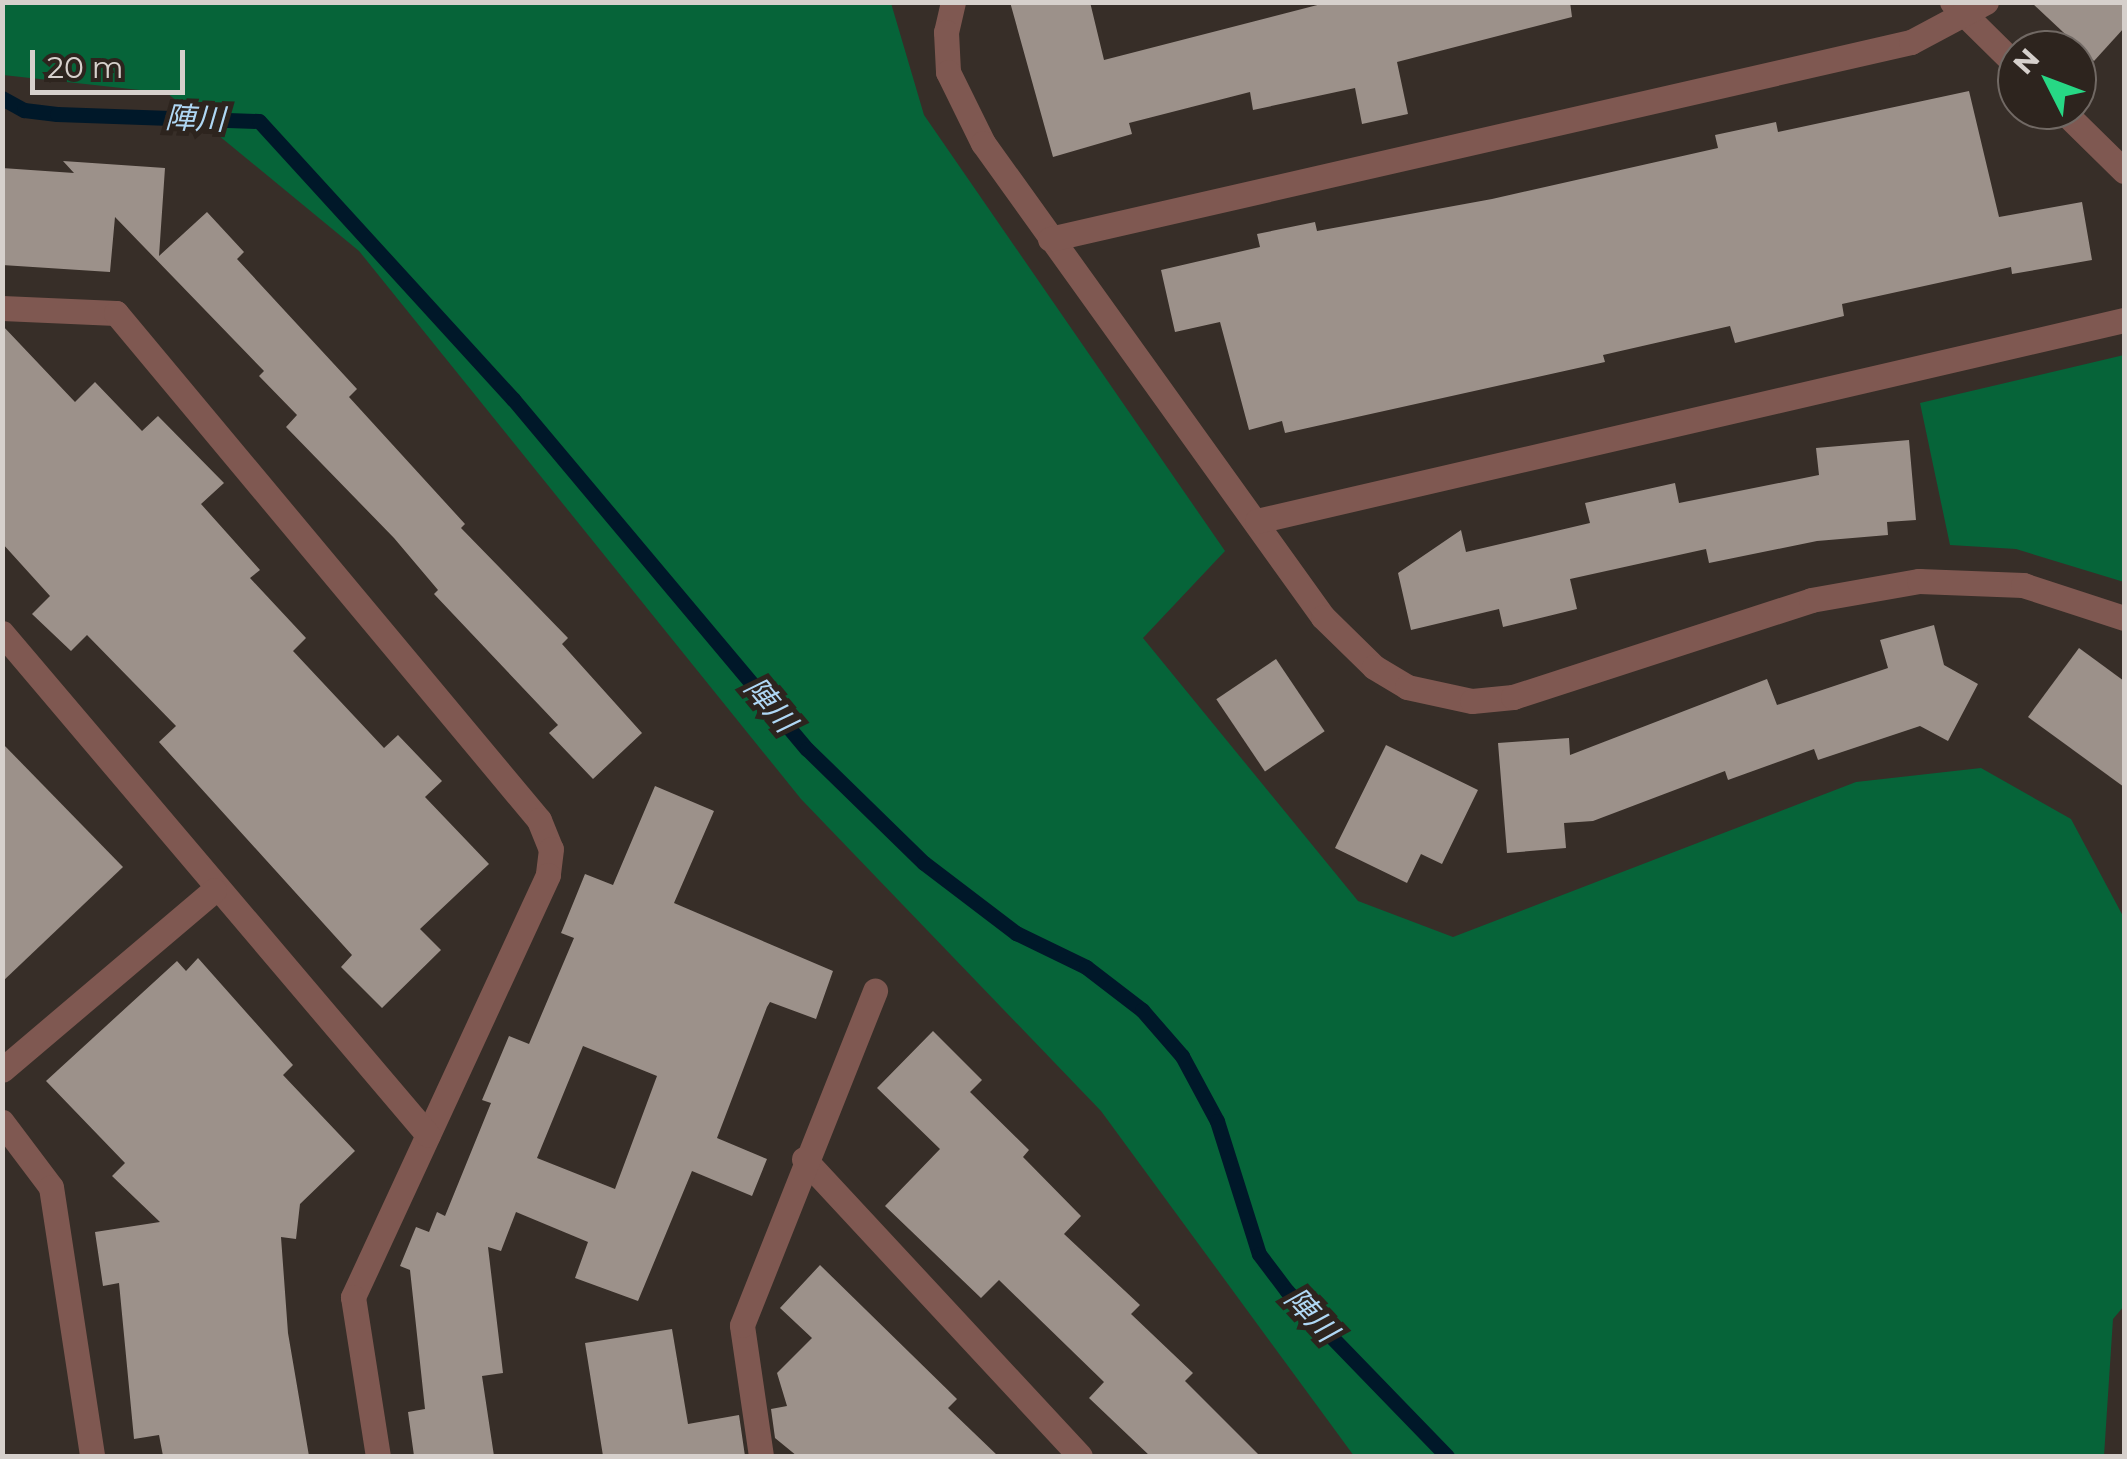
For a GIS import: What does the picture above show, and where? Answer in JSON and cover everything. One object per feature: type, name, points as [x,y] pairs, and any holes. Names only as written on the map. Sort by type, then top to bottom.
[{"type":"street","points":[[953,2],[948,72],[962,107],[1050,239],[1347,644],[1408,686],[1440,697],[1513,697],[1811,600],[1919,581],[2022,585],[2124,618]]},
{"type":"street","points":[[1050,239],[1911,42],[1968,7],[1997,42]]},
{"type":"street","points":[[2082,130],[2124,171]]},
{"type":"street","points":[[2,308],[116,313],[539,820],[551,849],[548,876],[353,1297],[378,1456]]},
{"type":"street","points":[[1257,521],[2124,320]]},
{"type":"street","points":[[2,633],[214,890],[428,1135]]},
{"type":"street","points":[[2,1070],[214,890]]},
{"type":"street","points":[[762,1456],[742,1325],[804,1158],[874,990]]},
{"type":"street","points":[[2,1122],[51,1187],[92,1456]]},
{"type":"street","points":[[804,1158],[1080,1456]]},
{"type":"green space","points":[[3,2],[891,3],[924,115],[1225,551],[1143,638],[1358,901],[1453,937],[1856,782],[1981,768],[2071,819],[2124,918],[2124,1306],[2113,1319],[2104,1456],[1354,1456],[1101,1111],[801,799],[359,251],[167,93],[3,75]]},
{"type":"green space","points":[[2124,355],[2124,582],[2016,549],[1950,545],[1920,403]]},
{"type":"building","points":[[1010,2],[1090,2],[1104,60],[1329,2],[1570,2],[1572,17],[1397,62],[1408,114],[1362,124],[1355,88],[1253,110],[1250,92],[1129,123],[1132,134],[1053,157]]},
{"type":"building","points":[[2031,2],[2124,2],[2124,28],[2097,58],[2097,30],[2061,30]]},
{"type":"building","points":[[1969,91],[1999,217],[2082,202],[2092,260],[2012,274],[2011,267],[1842,304],[1844,316],[1735,343],[1730,326],[1603,355],[1605,362],[1285,433],[1282,421],[1249,430],[1220,322],[1175,332],[1161,270],[1260,247],[1257,234],[1315,222],[1317,231],[1492,199],[1718,148],[1715,135],[1776,122],[1778,132]]},
{"type":"building","points":[[63,161],[165,168],[159,256],[207,212],[244,252],[237,259],[357,389],[349,397],[465,524],[461,528],[568,638],[562,644],[642,733],[593,779],[549,733],[558,725],[434,594],[438,590],[394,538],[286,427],[297,415],[259,376],[264,371],[115,217],[110,272],[2,265],[2,168],[74,173]]},
{"type":"building","points":[[2,325],[75,402],[95,382],[142,431],[158,416],[224,483],[201,504],[260,570],[250,578],[306,638],[293,651],[384,748],[398,735],[442,781],[425,797],[489,864],[420,929],[441,950],[382,1008],[341,967],[352,955],[159,742],[176,726],[87,635],[71,651],[32,614],[50,596],[2,543]]},
{"type":"building","points":[[1909,440],[1916,520],[1887,522],[1888,535],[1817,541],[1709,563],[1706,549],[1570,579],[1577,609],[1503,627],[1499,609],[1411,630],[1398,573],[1461,530],[1466,552],[1590,523],[1585,503],[1675,483],[1679,503],[1819,475],[1816,448]]},
{"type":"building","points":[[1934,625],[1944,665],[1978,684],[1948,741],[1920,726],[1818,760],[1814,749],[1728,780],[1725,771],[1593,821],[1564,823],[1566,848],[1507,853],[1498,743],[1569,738],[1570,755],[1767,679],[1777,705],[1888,668],[1880,640]]},
{"type":"building","points":[[2079,648],[2124,681],[2124,787],[2028,717]]},
{"type":"building","points":[[1276,659],[1325,731],[1265,771],[1216,699]]},
{"type":"building","points":[[2,743],[123,867],[2,982]]},
{"type":"building","points":[[1386,745],[1478,790],[1442,864],[1421,854],[1407,883],[1335,848]]},
{"type":"building","points":[[655,786],[714,811],[674,903],[833,971],[816,1019],[770,1002],[717,1138],[767,1159],[752,1196],[692,1171],[638,1301],[575,1278],[588,1242],[516,1212],[501,1251],[488,1247],[503,1373],[482,1376],[494,1456],[414,1456],[408,1412],[425,1409],[410,1270],[400,1266],[416,1227],[429,1232],[437,1212],[445,1216],[491,1103],[482,1100],[509,1036],[529,1044],[574,938],[561,933],[585,874],[613,885]],"holes":[[[583,1046],[657,1076],[615,1189],[537,1158]]]},
{"type":"building","points":[[198,958],[293,1065],[283,1075],[355,1151],[300,1204],[296,1239],[281,1237],[288,1333],[309,1456],[163,1456],[159,1435],[134,1439],[119,1283],[103,1286],[95,1232],[160,1222],[112,1176],[125,1163],[46,1081],[177,961],[186,971]]},
{"type":"building","points":[[933,1031],[982,1080],[970,1092],[1029,1150],[1023,1157],[1081,1216],[1064,1234],[1140,1305],[1131,1314],[1193,1373],[1185,1381],[1260,1456],[1150,1456],[1089,1398],[1104,1382],[999,1280],[981,1298],[885,1206],[940,1149],[877,1088]]},
{"type":"building","points":[[820,1265],[957,1399],[948,1408],[998,1456],[797,1456],[775,1438],[771,1409],[787,1406],[777,1373],[812,1338],[780,1308]]},
{"type":"building","points":[[672,1329],[688,1424],[739,1415],[745,1456],[603,1456],[585,1343]]},
{"type":"waterway","name":"陣川","points":[[2,98],[24,110],[57,114],[259,121],[513,399],[807,749],[924,863],[1016,933],[1086,967],[1142,1010],[1182,1056],[1217,1121],[1259,1254],[1287,1291],[1447,1456]]}]
